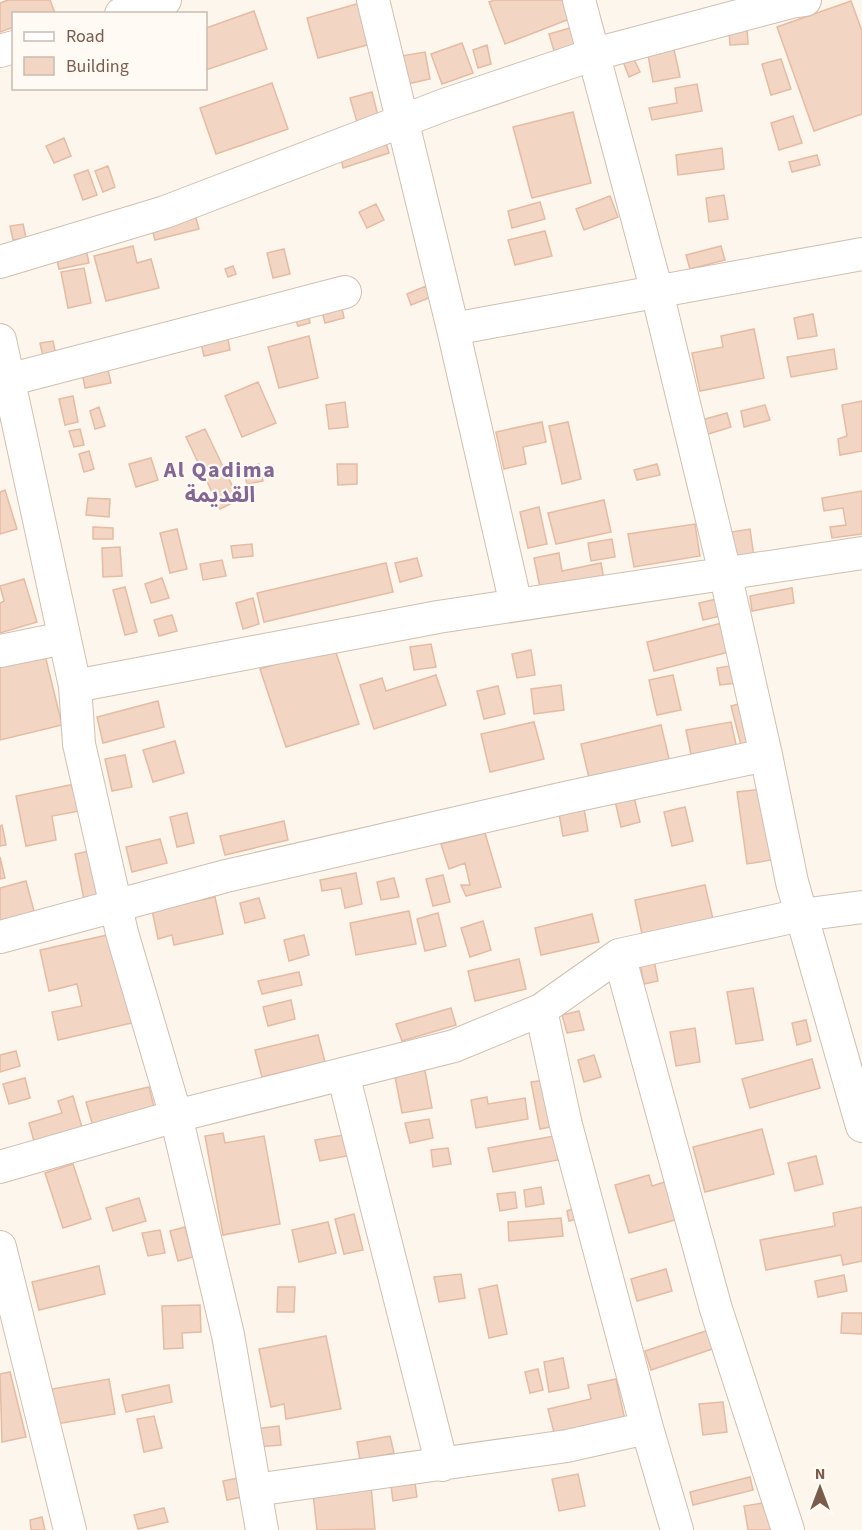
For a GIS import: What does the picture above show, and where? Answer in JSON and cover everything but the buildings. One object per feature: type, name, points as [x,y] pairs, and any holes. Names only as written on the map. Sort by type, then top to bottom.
[{"type":"street","points":[[127,12],[165,0]]},
{"type":"street","points":[[373,0],[453,329],[516,605]]},
{"type":"street","points":[[579,0],[657,292],[725,573],[792,882],[862,1126]]},
{"type":"street","points":[[0,262],[165,212],[444,105],[594,54],[805,0]]},
{"type":"street","points":[[453,329],[862,254]]},
{"type":"street","points":[[262,1530],[228,1335],[176,1116],[122,933],[79,744],[75,686],[3,357],[345,292]]},
{"type":"street","points":[[75,686],[438,617],[862,553]]},
{"type":"street","points":[[0,651],[64,638]]},
{"type":"street","points":[[0,937],[260,868],[558,799],[766,755]]},
{"type":"street","points":[[0,1167],[176,1116],[454,1046],[541,1010],[619,955],[801,915],[862,907]]},
{"type":"street","points":[[619,955],[716,1309],[788,1530]]},
{"type":"street","points":[[541,1010],[566,1125],[647,1428],[677,1530]]},
{"type":"street","points":[[343,1074],[442,1465]]},
{"type":"street","points":[[0,1247],[70,1530]]},
{"type":"street","points":[[255,1490],[567,1446],[647,1428]]},
{"type":"district","name":"Al Qadima القديمة","points":[[220,482]]}]
